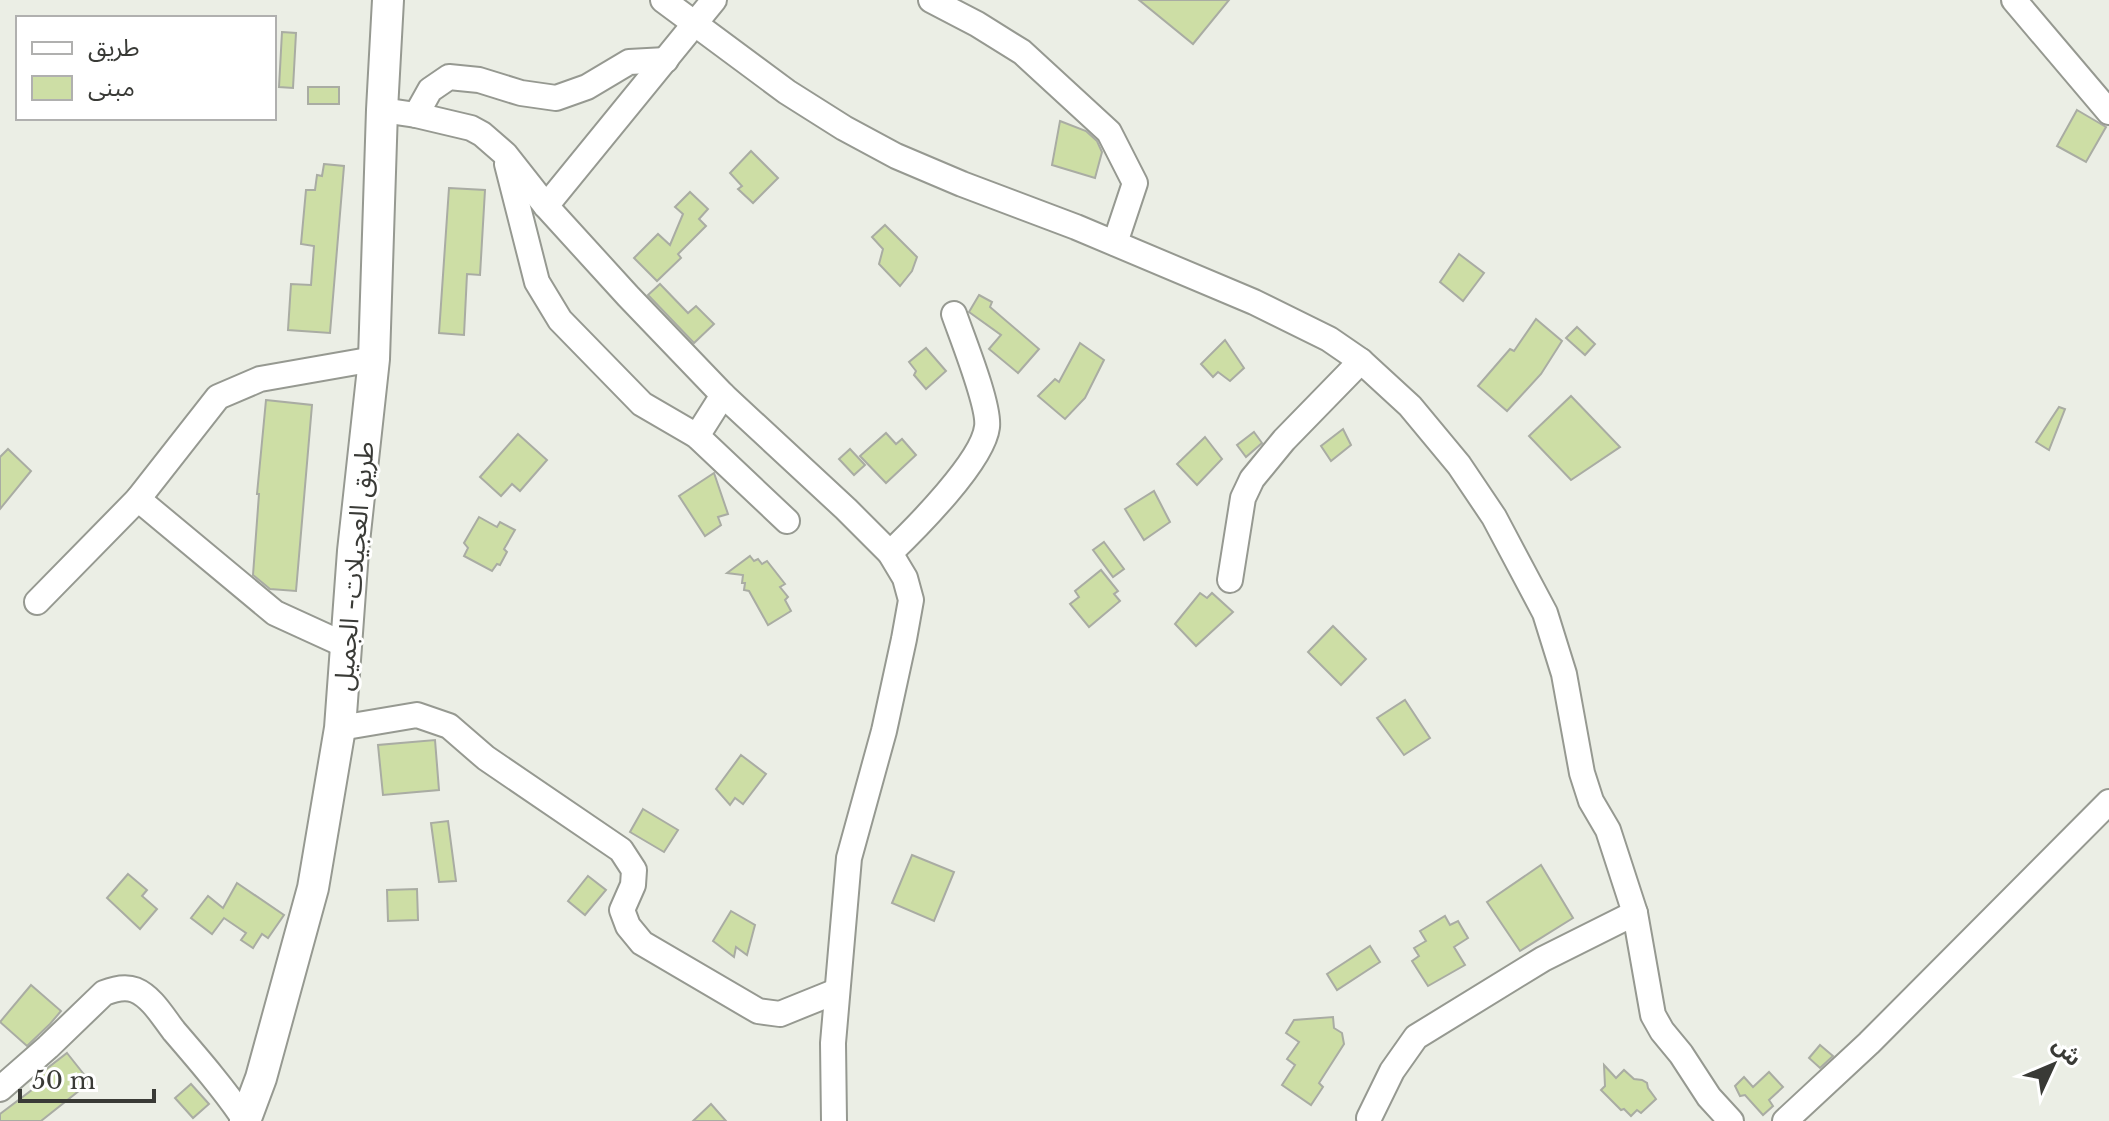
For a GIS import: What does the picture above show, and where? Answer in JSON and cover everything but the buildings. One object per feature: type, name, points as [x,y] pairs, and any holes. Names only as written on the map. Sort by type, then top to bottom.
[{"type":"main road","name":"طريق العجيلات- الجميل","points":[[245,1120],[261,1078],[313,888],[340,728],[345,645],[374,359],[388,0]]},
{"type":"street","points":[[663,0],[787,92],[844,128],[962,184],[1115,243],[1254,302],[1329,339],[1361,361],[1410,406],[1459,465],[1494,517],[1545,613],[1564,674],[1582,773],[1591,801],[1608,830],[1635,913],[1653,1015],[1709,1097],[1731,1121]]},
{"type":"street","points":[[546,206],[714,0]]},
{"type":"street","points":[[931,0],[1022,52],[1109,132],[1135,183],[1115,243]]},
{"type":"street","points":[[2014,0],[2109,112]]},
{"type":"street","points":[[416,115],[430,90],[449,77],[479,80],[521,93],[556,98],[587,87],[629,62],[666,60]]},
{"type":"street","points":[[382,110],[471,128],[505,154],[546,206],[628,296],[723,395],[890,553],[905,578],[911,600],[884,731],[849,858],[833,1043],[834,1121]]},
{"type":"street","points":[[505,154],[537,282],[560,320],[642,404],[697,436],[787,521]]},
{"type":"street","points":[[890,553],[926,518],[962,473],[977,453],[988,426],[983,400],[954,314]]},
{"type":"street","points":[[37,602],[138,499],[218,397],[260,379],[374,359]]},
{"type":"street","points":[[1230,580],[1243,498],[1252,479],[1284,440],[1361,361]]},
{"type":"street","points":[[697,436],[723,395]]},
{"type":"street","points":[[138,499],[275,613],[345,645]]},
{"type":"street","points":[[340,728],[417,715],[449,726],[486,758],[621,850],[634,870],[633,885],[622,910],[628,926],[642,943],[758,1011],[780,1014],[837,991]]},
{"type":"street","points":[[1785,1121],[1869,1043],[2109,802]]},
{"type":"street","points":[[1369,1118],[1392,1071],[1416,1037],[1543,959],[1635,913]]},
{"type":"street","points":[[0,1089],[104,993],[127,988],[137,990],[152,1002],[225,1090],[245,1120]]}]
